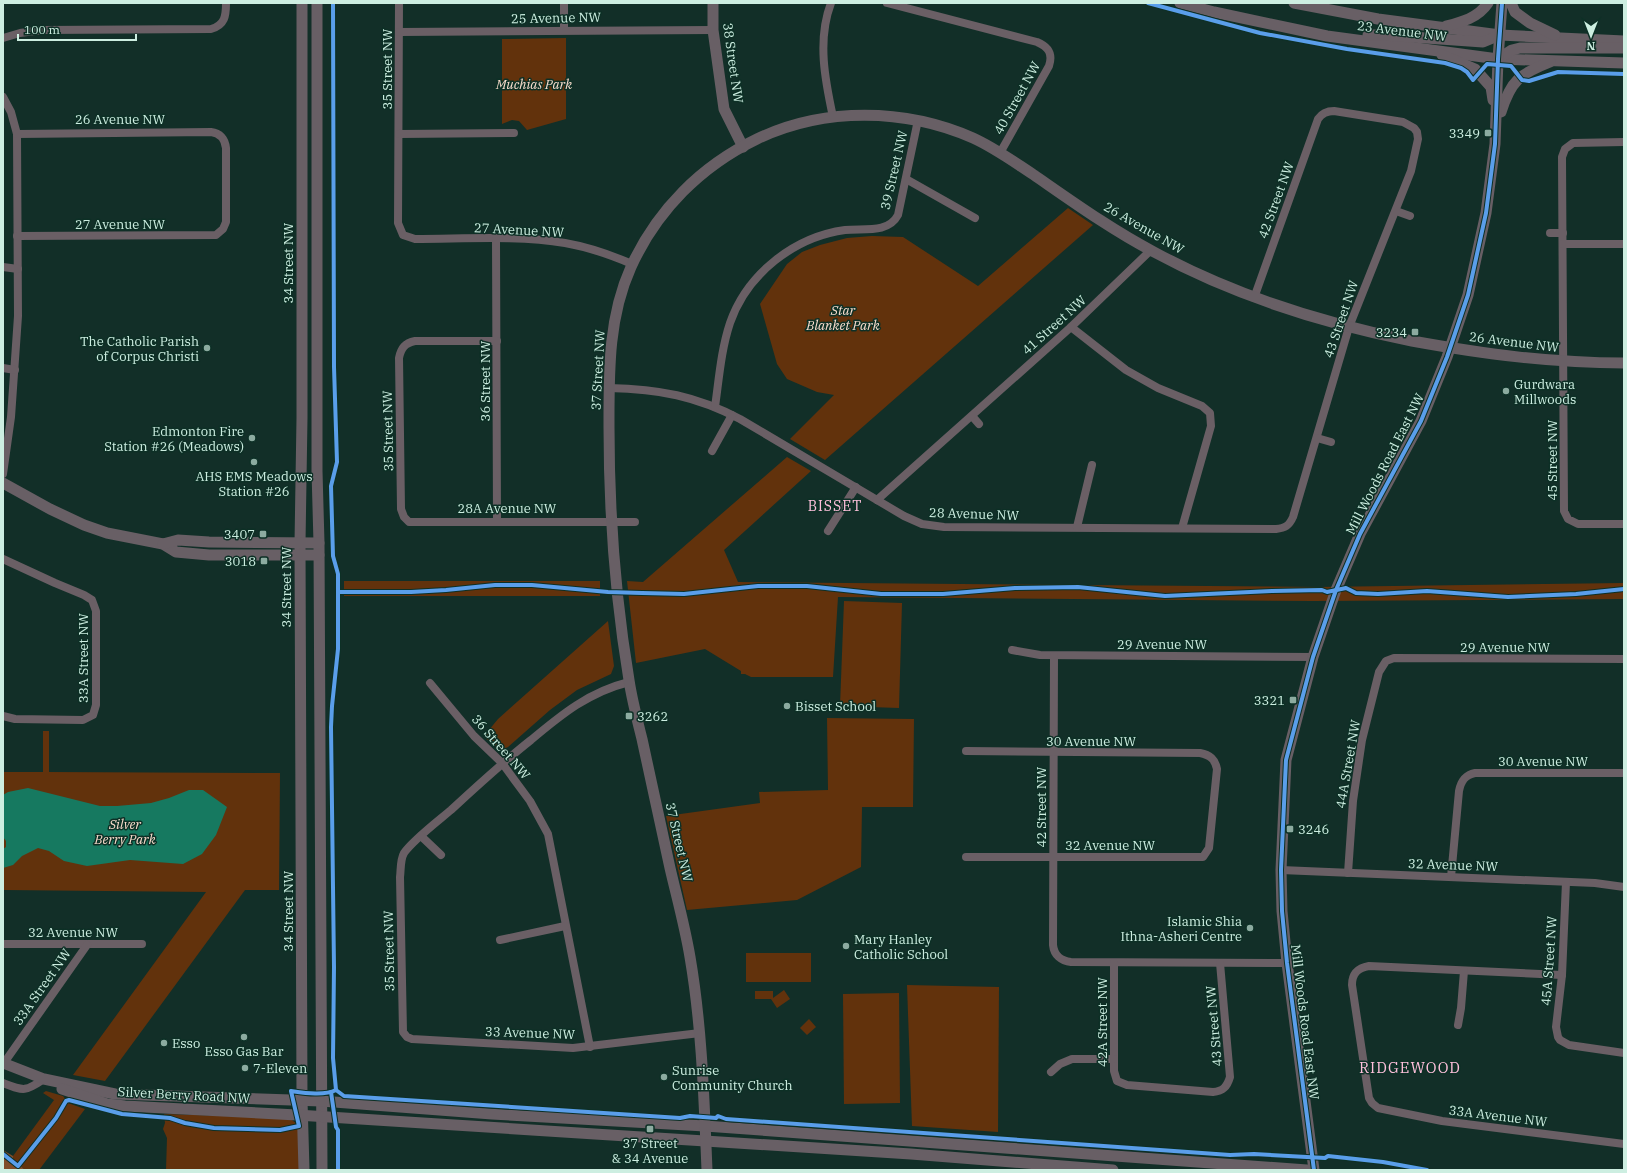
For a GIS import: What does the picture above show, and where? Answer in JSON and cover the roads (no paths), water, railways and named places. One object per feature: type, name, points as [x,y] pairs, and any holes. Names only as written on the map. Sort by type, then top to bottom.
[{"type":"main road","name":"34 Street NW","points":[[302,3],[302,418],[300,556],[302,1107],[304,1170]]},
{"type":"main road","points":[[317,3],[317,471],[319,543],[322,1170]]},
{"type":"main road","name":"38 Street NW","points":[[713,3],[713,30],[724,109],[743,147]]},
{"type":"main road","name":"23 Avenue NW","points":[[1180,3],[1214,12],[1327,36],[1498,59],[1624,63]]},
{"type":"main road","name":"23 Avenue NW","points":[[1294,3],[1437,28],[1500,35],[1624,42]]},
{"type":"main road","points":[[1437,28],[1466,21],[1480,12],[1488,3]]},
{"type":"main road","name":"Mill Woods Road East NW","points":[[1314,1170],[1287,963],[1282,911],[1281,870],[1286,760],[1313,657],[1336,590],[1360,534],[1421,421],[1451,348],[1468,295],[1482,233],[1490,185],[1496,126],[1498,59],[1502,3]]},
{"type":"main road","points":[[1511,3],[1515,12],[1530,23],[1561,38]]},
{"type":"main road","points":[[1327,36],[1383,35],[1483,42],[1500,35]]},
{"type":"main road","points":[[1425,48],[1475,69],[1491,88],[1496,126]]},
{"type":"main road","points":[[1498,59],[1512,50],[1520,48],[1624,48]]},
{"type":"main road","points":[[1496,126],[1505,98],[1513,84],[1529,71],[1551,62],[1562,61]]},
{"type":"main road","name":"26 Avenue NW","points":[[682,191],[711,167],[743,147],[775,131],[793,125],[833,117],[871,115],[918,120],[954,130],[971,137],[1000,153],[1086,210],[1151,250],[1205,277],[1254,298],[1349,328],[1451,348],[1508,357],[1563,362],[1624,363]]},
{"type":"main road","name":"37 Street NW","points":[[682,191],[656,223],[632,264],[622,294],[613,331],[609,366],[609,483],[617,592],[629,682],[685,930],[696,996],[700,1033],[707,1170]]},
{"type":"main road","points":[[3,483],[50,509],[84,525],[107,533],[163,544],[176,552],[300,556],[319,555]]},
{"type":"main road","points":[[163,544],[178,540],[209,542],[319,543]]},
{"type":"main road","name":"Silver Berry Road NW","points":[[3,1063],[44,1079],[71,1093],[113,1105],[221,1111],[302,1107]]},
{"type":"main road","name":"Silver Berry Road NW","points":[[44,1079],[115,1094],[220,1097],[302,1107]]},
{"type":"main road","points":[[302,1107],[321,1101],[492,1114],[705,1126],[1307,1170]]},
{"type":"main road","points":[[302,1107],[321,1116],[911,1154],[1113,1170]]},
{"type":"street","points":[[3,38],[20,33],[43,30],[211,29],[221,25],[225,18],[226,3]]},
{"type":"street","name":"35 Street NW","points":[[399,3],[398,223],[403,235]]},
{"type":"street","points":[[564,3],[564,30]]},
{"type":"street","points":[[831,3],[825,32],[824,63],[825,80],[833,117]]},
{"type":"street","name":"40 Street NW","points":[[887,3],[1037,42],[1045,47],[1050,53],[1049,66],[1000,153]]},
{"type":"street","name":"25 Avenue NW","points":[[399,32],[713,30]]},
{"type":"street","points":[[3,97],[11,112],[17,134],[18,236],[18,316],[15,370],[11,417],[3,474]]},
{"type":"street","name":"43 Street NW","points":[[1288,526],[1293,517],[1349,328],[1396,211],[1414,160],[1418,139],[1417,132],[1414,128],[1403,122],[1334,111],[1325,113]]},
{"type":"street","name":"42 Street NW","points":[[1254,298],[1318,119],[1325,113]]},
{"type":"street","name":"39 Street NW","points":[[715,407],[730,324],[739,304],[769,266],[783,255],[819,236],[844,230],[880,228],[892,224],[898,216],[918,120]]},
{"type":"street","name":"26 Avenue NW","points":[[17,134],[216,133],[221,136],[226,144],[226,222],[221,232]]},
{"type":"street","points":[[399,134],[514,133]]},
{"type":"street","name":"45 Street NW","points":[[1624,142],[1577,142],[1567,146],[1562,157],[1564,507],[1568,519],[1583,524],[1624,524]]},
{"type":"street","points":[[906,179],[975,218]]},
{"type":"street","points":[[1396,211],[1410,216]]},
{"type":"street","name":"27 Avenue NW","points":[[18,236],[212,236],[221,232]]},
{"type":"street","points":[[1550,233],[1562,233]]},
{"type":"street","name":"27 Avenue NW","points":[[403,235],[415,239],[496,239],[564,243],[608,254],[632,264]]},
{"type":"street","name":"36 Street NW","points":[[496,239],[497,522]]},
{"type":"street","points":[[1562,244],[1624,244]]},
{"type":"street","name":"41 Street NW","points":[[877,500],[1071,327],[1151,250]]},
{"type":"street","points":[[3,267],[18,269]]},
{"type":"street","points":[[1071,327],[1126,370],[1158,388],[1202,406],[1210,413],[1211,426],[1182,528]]},
{"type":"street","name":"35 Street NW","points":[[404,517],[401,509],[399,358],[401,349],[410,342],[497,341]]},
{"type":"street","points":[[3,368],[15,370]]},
{"type":"street","name":"28 Avenue NW","points":[[609,388],[654,390],[680,395],[715,407],[732,415],[909,518],[922,524],[936,527],[1276,529],[1288,526]]},
{"type":"street","points":[[712,451],[732,415]]},
{"type":"street","points":[[972,416],[980,424]]},
{"type":"street","points":[[1317,438],[1331,442]]},
{"type":"street","points":[[1077,527],[1092,465]]},
{"type":"street","points":[[828,531],[856,487]]},
{"type":"street","name":"28A Avenue NW","points":[[404,517],[409,522],[611,521]]},
{"type":"street","points":[[611,521],[635,522]]},
{"type":"street","name":"33A Street NW","points":[[3,560],[84,595],[92,600],[96,611],[96,704],[93,715],[83,720],[15,719],[3,716]]},
{"type":"street","name":"29 Avenue NW","points":[[1012,650],[1036,655],[1054,656],[1313,657]]},
{"type":"street","name":"42 Street NW","points":[[1054,656],[1053,949],[1058,957],[1066,962],[1114,963]]},
{"type":"street","name":"29 Avenue NW","points":[[1386,661],[1394,658],[1624,659]]},
{"type":"street","name":"44A Street NW","points":[[1348,873],[1353,801],[1362,740],[1379,672],[1386,661]]},
{"type":"street","points":[[441,855],[421,836],[502,763],[554,721],[586,698],[611,686],[629,682]]},
{"type":"street","name":"36 Street NW","points":[[430,683],[474,736],[502,763],[530,801],[548,834],[590,1047]]},
{"type":"street","name":"30 Avenue NW","points":[[966,751],[1206,754],[1214,760],[1217,775],[1209,848],[1205,855]]},
{"type":"street","name":"30 Avenue NW","points":[[1451,877],[1459,791],[1464,778],[1467,775],[1475,773],[1624,773]]},
{"type":"street","name":"35 Street NW","points":[[407,1037],[403,1032],[400,877],[403,855],[406,850],[421,836]]},
{"type":"street","name":"32 Avenue NW","points":[[966,857],[1198,858],[1205,855]]},
{"type":"street","name":"32 Avenue NW","points":[[1281,870],[1566,882],[1624,887]]},
{"type":"street","name":"45A Street NW","points":[[1566,882],[1562,975],[1556,1027],[1560,1040],[1569,1045],[1624,1053]]},
{"type":"street","points":[[500,940],[565,926]]},
{"type":"street","name":"32 Avenue NW","points":[[3,944],[142,944]]},
{"type":"street","name":"33A Street NW","points":[[3,1063],[87,945]]},
{"type":"street","points":[[1114,963],[1287,963]]},
{"type":"street","name":"42A Street NW","points":[[1114,963],[1114,1072],[1117,1081]]},
{"type":"street","name":"43 Street NW","points":[[1117,1081],[1127,1086],[1213,1092],[1220,1091],[1226,1087],[1230,1072],[1220,963]]},
{"type":"street","name":"33A Avenue NW","points":[[1464,971],[1369,966],[1360,968],[1353,977],[1367,1093],[1372,1103],[1378,1108],[1442,1121],[1624,1144]]},
{"type":"street","points":[[1458,1025],[1464,971],[1562,975]]},
{"type":"street","name":"33 Avenue NW","points":[[407,1037],[412,1039],[555,1048],[590,1047],[700,1033]]},
{"type":"street","points":[[1051,1072],[1060,1064],[1072,1059],[1114,1059]]},
{"type":"street","points":[[3,1083],[24,1090],[30,1089],[44,1079]]},
{"type":"place","name":"3349","points":[[1488,133]]},
{"type":"place","name":"3234","points":[[1415,332]]},
{"type":"place","name":"The Catholic Parish of Corpus Christi","points":[[207,348]]},
{"type":"place","name":"Gurdwara Millwoods","points":[[1506,391]]},
{"type":"place","name":"Edmonton Fire Station #26 (Meadows)","points":[[252,438]]},
{"type":"place","name":"AHS EMS Meadows Station #26","points":[[254,462]]},
{"type":"place","name":"3407","points":[[263,534]]},
{"type":"place","name":"3018","points":[[264,561]]},
{"type":"place","name":"3321","points":[[1293,700]]},
{"type":"place","name":"Bisset School","points":[[787,706]]},
{"type":"place","name":"3262","points":[[629,716]]},
{"type":"place","name":"3246","points":[[1290,829]]},
{"type":"place","name":"Islamic Shia Ithna-Asheri Centre","points":[[1250,928]]},
{"type":"place","name":"Mary Hanley Catholic School","points":[[846,946]]},
{"type":"place","name":"Esso Gas Bar","points":[[244,1037]]},
{"type":"place","name":"Esso","points":[[164,1043]]},
{"type":"place","name":"7-Eleven","points":[[245,1068]]},
{"type":"place","name":"Sunrise Community Church","points":[[664,1077]]},
{"type":"place","name":"37 Street & 34 Avenue","points":[[650,1129]]},
{"type":"district","name":"BISSET","points":[[835,506]]},
{"type":"district","name":"RIDGEWOOD","points":[[1410,1067]]},
{"type":"park label","name":"Muchias Park","points":[[534,84]]},
{"type":"park label","name":"Star Blanket Park","points":[[843,318]]},
{"type":"park label","name":"Silver Berry Park","points":[[125,832]]}]
